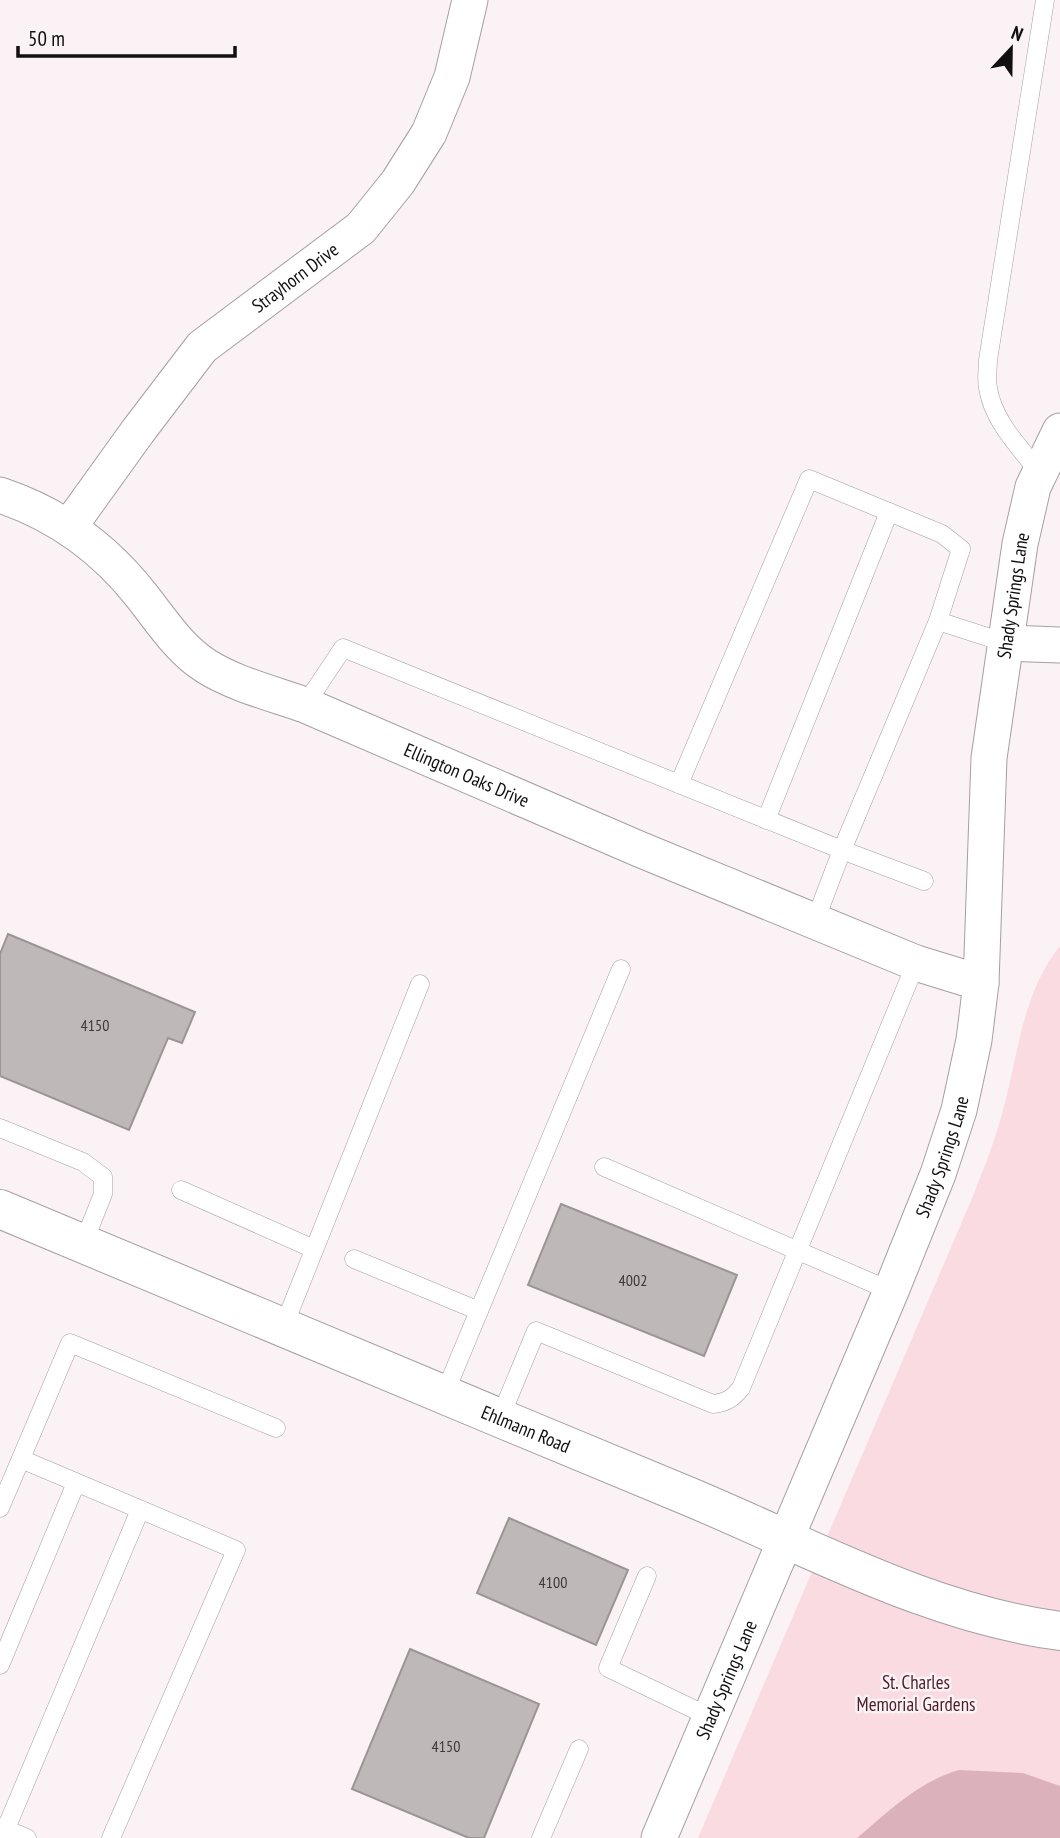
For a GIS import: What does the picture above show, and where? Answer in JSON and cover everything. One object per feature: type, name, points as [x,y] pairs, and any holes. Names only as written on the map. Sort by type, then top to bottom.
[{"type":"street","name":"Strayhorn Drive","points":[[69,527],[202,347],[361,228],[398,182],[429,133],[452,77],[470,0]]},
{"type":"street","name":"Shady Springs Lane","points":[[659,1838],[891,1291],[938,1174],[959,1110],[974,1040],[981,983],[989,758],[1020,544],[1033,487],[1060,431]]},
{"type":"street","name":"Ellington Oaks Drive","points":[[0,495],[29,504],[94,545],[139,593],[174,638],[206,666],[253,687],[305,705],[626,843],[916,963],[981,983]]},
{"type":"street","points":[[1006,643],[1060,645]]},
{"type":"street","name":"Ehlmann Road","points":[[0,1209],[918,1595],[978,1615],[1060,1631]]},
{"type":"lane","points":[[1040,473],[1011,438],[992,407],[987,386],[988,360],[1045,0]]},
{"type":"lane","points":[[679,784],[809,479],[942,534],[961,550],[938,621],[815,921]]},
{"type":"lane","points":[[766,820],[889,512]]},
{"type":"lane","points":[[938,621],[1006,643]]},
{"type":"lane","points":[[305,705],[343,648],[766,820],[925,881]]},
{"type":"lane","points":[[500,1418],[536,1331],[713,1404],[724,1403],[733,1397],[741,1388],[916,963]]},
{"type":"lane","points":[[444,1395],[621,969]]},
{"type":"lane","points":[[283,1328],[420,984]]},
{"type":"lane","points":[[0,1128],[83,1162],[103,1177],[103,1194],[83,1244]]},
{"type":"lane","points":[[604,1167],[891,1291]]},
{"type":"lane","points":[[181,1190],[314,1249]]},
{"type":"lane","points":[[354,1259],[479,1311]]},
{"type":"lane","points":[[0,1508],[70,1343],[276,1428]]},
{"type":"lane","points":[[21,1459],[236,1550],[111,1838]]},
{"type":"lane","points":[[0,1665],[76,1483]]},
{"type":"lane","points":[[27,1838],[2,1831],[141,1510]]},
{"type":"lane","points":[[647,1576],[608,1668],[710,1717]]},
{"type":"lane","points":[[541,1838],[579,1749]]},
{"type":"green space","name":"St. Charles Memorial Gardens","points":[[1060,946],[1060,1838],[698,1838],[973,1196],[999,1124],[1028,1009],[1046,966]]},
{"type":"shaded area","points":[[959,1770],[1023,1773],[1060,1786],[1060,1838],[857,1838],[917,1790]]},
{"type":"building","points":[[8,934],[195,1012],[182,1043],[168,1038],[129,1130],[0,1076],[0,954]]},
{"type":"building","points":[[561,1204],[737,1275],[704,1356],[528,1285]]},
{"type":"building","points":[[509,1518],[628,1570],[596,1645],[477,1593]]},
{"type":"building","points":[[410,1649],[539,1704],[484,1838],[469,1838],[352,1789]]}]
